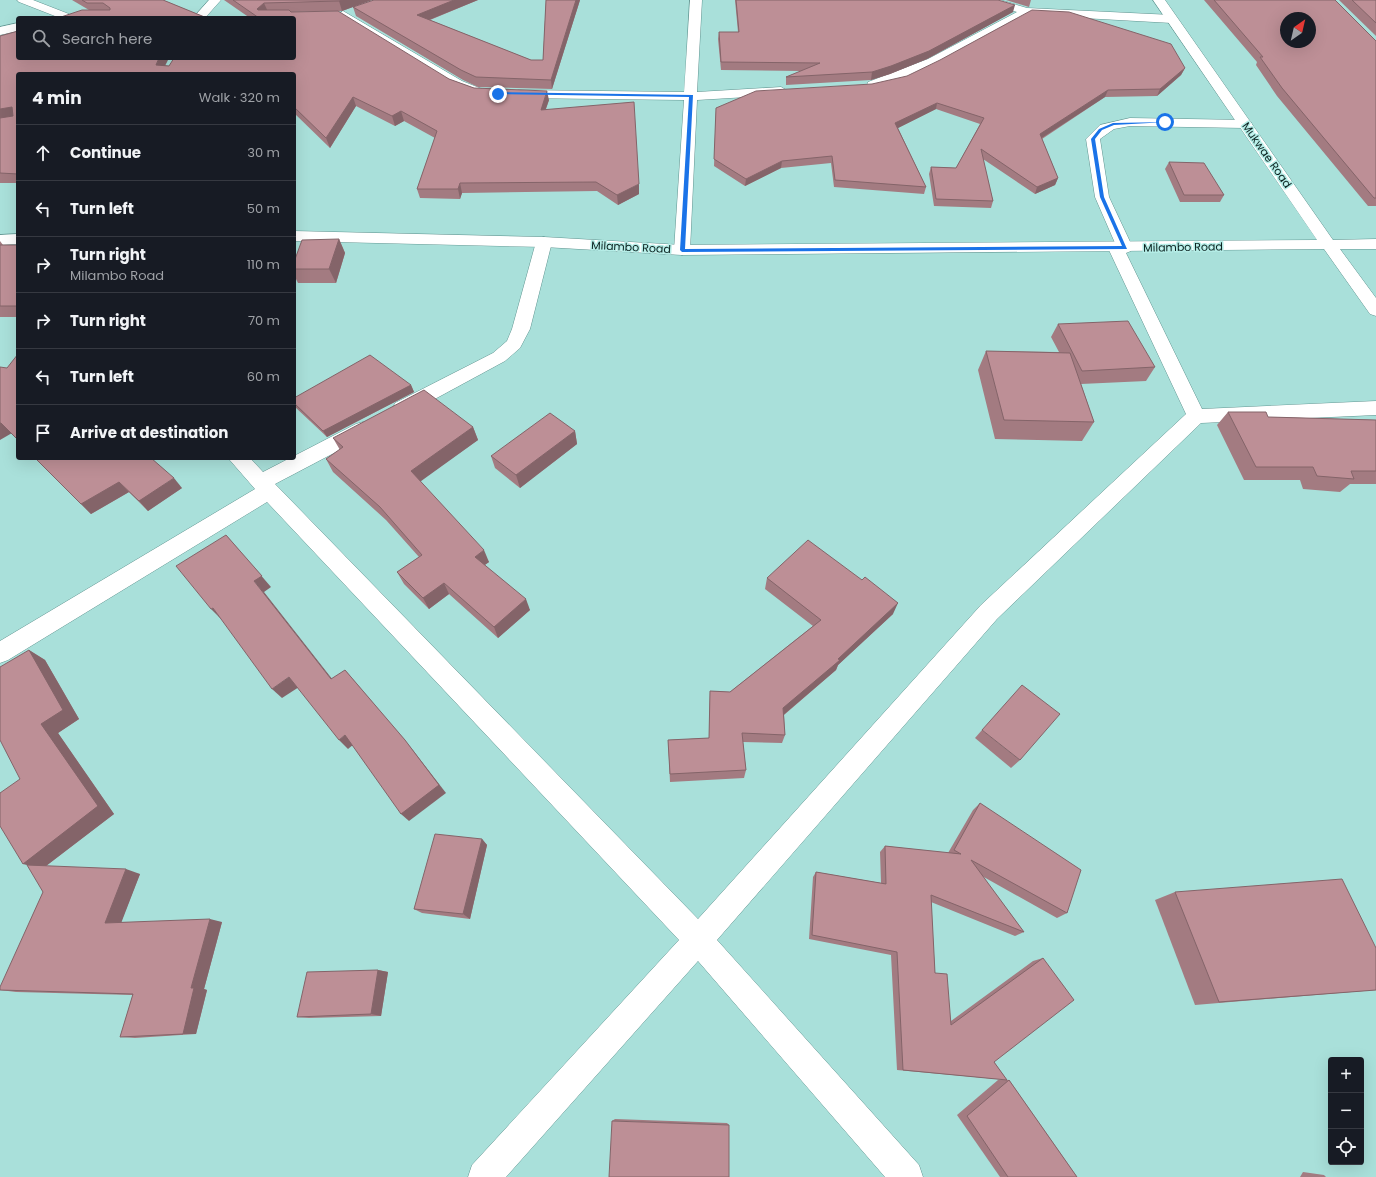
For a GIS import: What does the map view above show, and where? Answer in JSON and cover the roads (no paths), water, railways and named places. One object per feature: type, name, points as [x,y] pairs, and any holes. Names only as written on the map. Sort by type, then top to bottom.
[{"type":"street","points":[[23,0],[59,16]]},
{"type":"street","points":[[201,16],[215,0]]},
{"type":"street","points":[[682,250],[696,0]]},
{"type":"street","points":[[987,0],[1027,11],[1172,19]]},
{"type":"street","name":"Mukwae Road","points":[[1159,0],[1328,244],[1376,310]]},
{"type":"street","points":[[328,15],[344,14],[358,10]]},
{"type":"street","points":[[863,86],[907,74],[934,62],[1027,11]]},
{"type":"street","points":[[344,14],[457,84],[476,92],[490,93]]},
{"type":"street","points":[[0,31],[16,27]]},
{"type":"street","points":[[505,94],[691,96],[791,91]]},
{"type":"street","points":[[1196,416],[1120,248],[1102,197],[1093,139],[1100,130],[1113,124],[1130,122],[1245,124]]},
{"type":"street","name":"Milambo Road","points":[[296,236],[544,242],[682,250],[1120,248],[1376,244]]},
{"type":"street","points":[[0,240],[16,239]]},
{"type":"street","points":[[0,652],[265,486],[384,418],[499,357],[514,344],[522,329],[544,242]]},
{"type":"street","points":[[484,1177],[698,940],[989,612],[1196,416],[1376,408]]},
{"type":"street","points":[[240,460],[698,940],[906,1177]]}]
